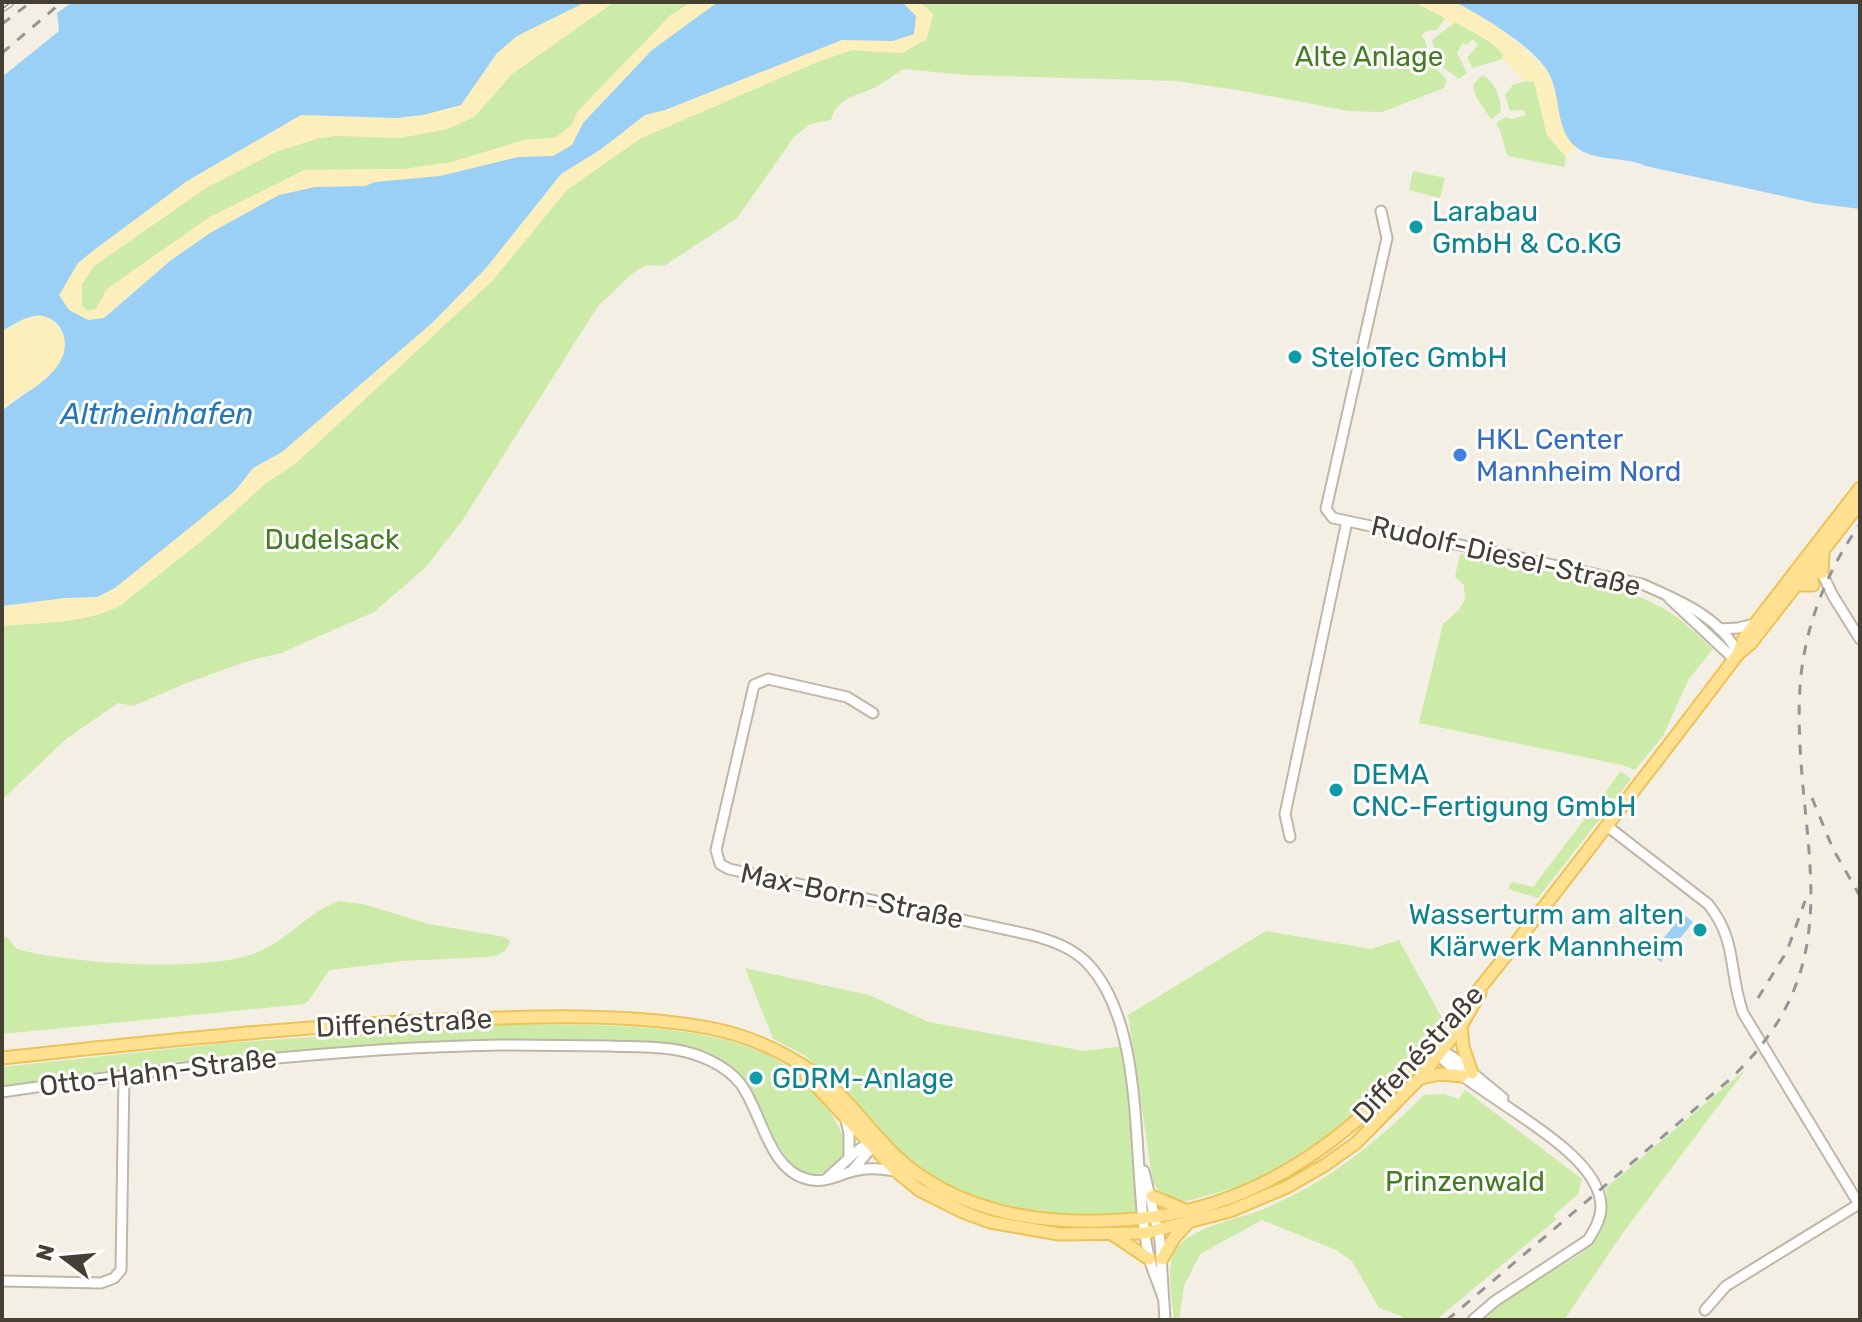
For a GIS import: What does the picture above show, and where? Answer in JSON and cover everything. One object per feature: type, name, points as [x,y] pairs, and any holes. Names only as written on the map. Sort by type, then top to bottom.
[{"type":"main road","name":"Diffenéstraße","points":[[1736,657],[1744,638],[1860,488]]},
{"type":"main road","name":"Diffenéstraße","points":[[799,1065],[873,1143],[930,1183],[993,1209],[1060,1221],[1187,1224],[1230,1211],[1287,1187],[1356,1143],[1420,1078],[1488,979],[1736,657],[1751,643],[1796,585],[1803,565],[1823,551],[1860,503]]},
{"type":"main road","points":[[1803,565],[1822,573],[1823,551]]},
{"type":"main road","points":[[1796,585],[1813,585],[1803,565]]},
{"type":"main road","name":"Diffenéstraße","points":[[2,1058],[387,1021],[563,1018],[628,1020],[709,1028],[770,1048],[814,1073],[841,1097],[896,1171],[919,1190],[939,1201],[990,1222],[1059,1234],[1111,1233],[1151,1225],[1234,1196],[1280,1175],[1321,1151],[1359,1121],[1461,1026],[1488,979]]},
{"type":"main road","points":[[1420,1078],[1467,1074],[1461,1026]]},
{"type":"main road","points":[[1152,1196],[1188,1211]]},
{"type":"main road","points":[[1162,1259],[1174,1238],[1187,1224]]},
{"type":"main road","points":[[1111,1233],[1149,1259]]},
{"type":"street","points":[[2,6],[8,2]]},
{"type":"street","name":"Rudolf-Diesel-Straße","points":[[1381,211],[1387,238],[1326,509],[1333,518],[1642,584],[1681,601],[1719,629],[1731,640],[1736,657]]},
{"type":"street","name":"Rudolf-Diesel-Straße","points":[[1290,837],[1285,814],[1347,521]]},
{"type":"street","points":[[1822,573],[1860,639]]},
{"type":"street","points":[[1813,585],[1833,596]]},
{"type":"street","name":"Rudolf-Diesel-Straße","points":[[1663,593],[1736,657]]},
{"type":"street","points":[[1719,629],[1755,624]]},
{"type":"street","name":"Max-Born-Straße","points":[[873,713],[847,697],[768,679],[754,685],[716,850],[720,864],[729,869],[1031,935],[1053,941],[1075,953],[1099,978],[1119,1017],[1151,1225]]},
{"type":"street","points":[[1607,826],[1708,904],[1721,920],[1730,941],[1736,994],[1743,1013],[1859,1205],[1726,1286],[1705,1310]]},
{"type":"street","name":"Otto-Hahn-Straße","points":[[2,1092],[227,1062],[391,1049],[527,1045],[676,1050],[710,1061],[738,1081],[752,1101],[775,1152],[786,1167],[805,1179],[826,1179]]},
{"type":"street","points":[[1437,1050],[1467,1074],[1494,1089],[1513,1109],[1574,1158],[1590,1174],[1599,1191],[1601,1207],[1597,1225],[1588,1240],[1495,1301],[1473,1320]]},
{"type":"street","points":[[2,1281],[101,1283],[114,1278],[121,1270],[124,1074]]},
{"type":"street","points":[[845,1116],[849,1158]]},
{"type":"street","points":[[826,1179],[849,1158],[873,1143]]},
{"type":"street","points":[[852,1171],[873,1143]]},
{"type":"street","name":"Max-Born-Straße","points":[[1139,1153],[1152,1196],[1151,1225]]},
{"type":"street","points":[[826,1179],[875,1168],[896,1171]]},
{"type":"street","points":[[1151,1225],[1149,1259],[1163,1298]]},
{"type":"street","points":[[1151,1225],[1162,1259],[1165,1320]]},
{"type":"green space","points":[[614,2],[692,2],[671,15],[578,111],[571,126],[555,138],[525,140],[452,162],[405,169],[305,170],[210,217],[107,289],[96,309],[87,311],[82,306],[82,284],[94,266],[207,187],[278,151],[319,138],[474,117],[512,74]]},
{"type":"green space","name":"Dudelsack","points":[[920,2],[1414,2],[1445,18],[1437,30],[1421,35],[1431,63],[1447,80],[1444,88],[1382,112],[1349,111],[1177,81],[967,75],[903,69],[876,87],[843,102],[831,120],[810,124],[794,137],[737,218],[664,266],[647,265],[633,273],[598,306],[462,521],[425,568],[374,612],[281,653],[248,661],[133,706],[118,703],[66,739],[2,800],[2,626],[78,619],[121,605],[210,534],[266,483],[295,464],[493,280],[566,190],[641,138],[817,62],[852,50],[902,53],[933,14]]},
{"type":"green space","points":[[1455,22],[1492,43],[1503,54],[1502,59],[1473,68],[1467,58],[1478,45],[1473,39],[1466,45],[1463,43],[1457,53],[1467,73],[1459,79],[1438,64],[1432,40]]},
{"type":"green space","points":[[1482,75],[1494,86],[1500,101],[1501,112],[1491,119],[1476,97],[1473,85]]},
{"type":"green space","points":[[1529,80],[1534,82],[1547,135],[1566,157],[1564,167],[1508,156],[1506,152],[1496,123],[1506,117],[1512,119],[1526,115],[1523,110],[1510,111],[1505,95],[1513,85]]},
{"type":"green space","points":[[1413,171],[1445,178],[1440,198],[1409,190]]},
{"type":"green space","points":[[1460,554],[1588,580],[1637,596],[1673,615],[1713,649],[1689,679],[1663,736],[1635,770],[1419,723],[1443,624],[1459,610],[1465,599],[1464,585],[1455,577]]},
{"type":"green space","points":[[1621,771],[1631,779],[1538,898],[1508,889],[1512,882],[1533,887]]},
{"type":"green space","points":[[339,901],[363,904],[429,924],[505,937],[510,941],[504,952],[491,957],[403,961],[330,970],[305,1004],[2,1034],[2,936],[7,937],[17,949],[70,959],[138,964],[205,963],[234,959],[267,948],[317,912]]},
{"type":"green space","points":[[1266,931],[1371,949],[1399,940],[1442,1018],[1439,1028],[1405,1068],[1340,1131],[1259,1181],[1180,1203],[1165,1198],[1153,1183],[1128,1015]]},
{"type":"green space","points":[[745,968],[869,995],[929,1022],[1084,1051],[1125,1046],[1145,1219],[1080,1222],[1041,1217],[981,1200],[926,1174],[886,1140],[817,1066],[804,1055],[773,1039]]},
{"type":"green space","points":[[507,1024],[647,1028],[718,1038],[750,1048],[785,1065],[826,1100],[824,1104],[843,1138],[844,1156],[839,1164],[829,1170],[813,1174],[799,1169],[777,1142],[751,1090],[738,1072],[706,1053],[656,1043],[448,1041],[351,1046],[158,1064],[2,1088],[2,1067],[225,1043]]},
{"type":"green space","points":[[1746,1069],[1622,1234],[1564,1320],[1483,1320],[1520,1291],[1588,1247],[1604,1224],[1606,1188]]},
{"type":"green space","name":"Prinzenwald","points":[[1465,1090],[1582,1179],[1578,1194],[1553,1216],[1557,1219],[1436,1320],[1404,1320],[1379,1308],[1352,1261],[1336,1250],[1262,1220],[1200,1254],[1184,1286],[1179,1320],[1174,1319],[1170,1267],[1180,1243],[1202,1230],[1266,1208],[1310,1186],[1370,1145],[1424,1095],[1444,1094],[1459,1099]]},
{"type":"sand","points":[[586,2],[614,2],[512,74],[474,117],[448,129],[400,138],[335,136],[278,151],[207,187],[94,266],[82,284],[82,306],[87,311],[96,309],[107,289],[210,217],[305,170],[405,169],[452,162],[525,140],[555,138],[571,126],[578,111],[671,15],[692,2],[718,2],[652,50],[572,145],[553,156],[517,158],[440,176],[375,182],[365,186],[315,187],[210,233],[170,261],[104,318],[88,320],[69,310],[59,295],[78,263],[94,250],[187,181],[301,115],[396,118],[486,72],[497,53],[517,35]]},
{"type":"sand","points":[[902,2],[920,2],[933,14],[927,39],[902,53],[852,50],[817,62],[641,138],[567,190],[493,280],[295,464],[266,483],[210,534],[120,605],[78,619],[2,626],[2,606],[97,597],[115,588],[235,491],[253,468],[282,452],[432,323],[486,268],[561,174],[600,150],[645,115],[666,110],[842,40],[892,41],[916,16]]},
{"type":"sand","points":[[1414,2],[1455,2],[1491,21],[1528,52],[1548,71],[1564,131],[1576,148],[1566,157],[1547,135],[1534,82],[1524,81],[1502,59],[1503,54],[1492,43],[1456,22],[1451,26],[1445,18]]},
{"type":"sand","points":[[42,315],[60,329],[65,346],[63,355],[53,373],[2,411],[2,331]]},
{"type":"water","name":"Altrheinhafen","points":[[73,2],[586,2],[517,36],[497,53],[461,105],[396,118],[301,115],[187,181],[78,263],[59,295],[69,310],[88,320],[104,318],[170,261],[210,233],[279,195],[315,187],[365,186],[375,182],[440,176],[518,157],[553,156],[572,145],[583,123],[652,50],[718,2],[902,2],[916,16],[914,34],[893,41],[842,40],[665,110],[645,115],[600,150],[561,174],[486,268],[432,323],[282,452],[253,468],[235,491],[115,588],[97,597],[2,606],[2,411],[55,370],[63,355],[65,341],[61,328],[43,316],[27,318],[2,331],[2,77],[59,31],[57,13]]},
{"type":"water","points":[[1455,2],[1860,2],[1860,209],[1814,203],[1583,152],[1564,131],[1552,81],[1541,62],[1506,32]]},
{"type":"water","points":[[1683,914],[1693,922],[1661,962],[1658,956],[1656,958],[1651,954]]},
{"type":"tram line","points":[[2,9],[11,2]]},
{"type":"railway","points":[[2,24],[31,2]]},
{"type":"railway","points":[[2,53],[62,2]]},
{"type":"railway","points":[[1447,1320],[1728,1081],[1769,1035],[1795,988],[1807,942],[1811,894],[1800,742],[1802,665],[1812,622],[1827,581],[1860,524]]},
{"type":"railway","points":[[1812,798],[1833,849],[1860,896]]},
{"type":"railway","points":[[1758,998],[1787,951],[1805,901]]},
{"type":"place","name":"Larabau GmbH & Co.KG","points":[[1416,227]]},
{"type":"place","name":"SteloTec GmbH","points":[[1295,357]]},
{"type":"place","name":"HKL Center Mannheim Nord","points":[[1460,455]]},
{"type":"place","name":"DEMA CNC-Fertigung GmbH","points":[[1336,790]]},
{"type":"place","name":"Wasserturm am alten Klärwerk Mannheim","points":[[1700,930]]},
{"type":"place","name":"GDRM-Anlage","points":[[756,1078]]},
{"type":"park label","name":"Alte Anlage","points":[[1369,56]]}]
